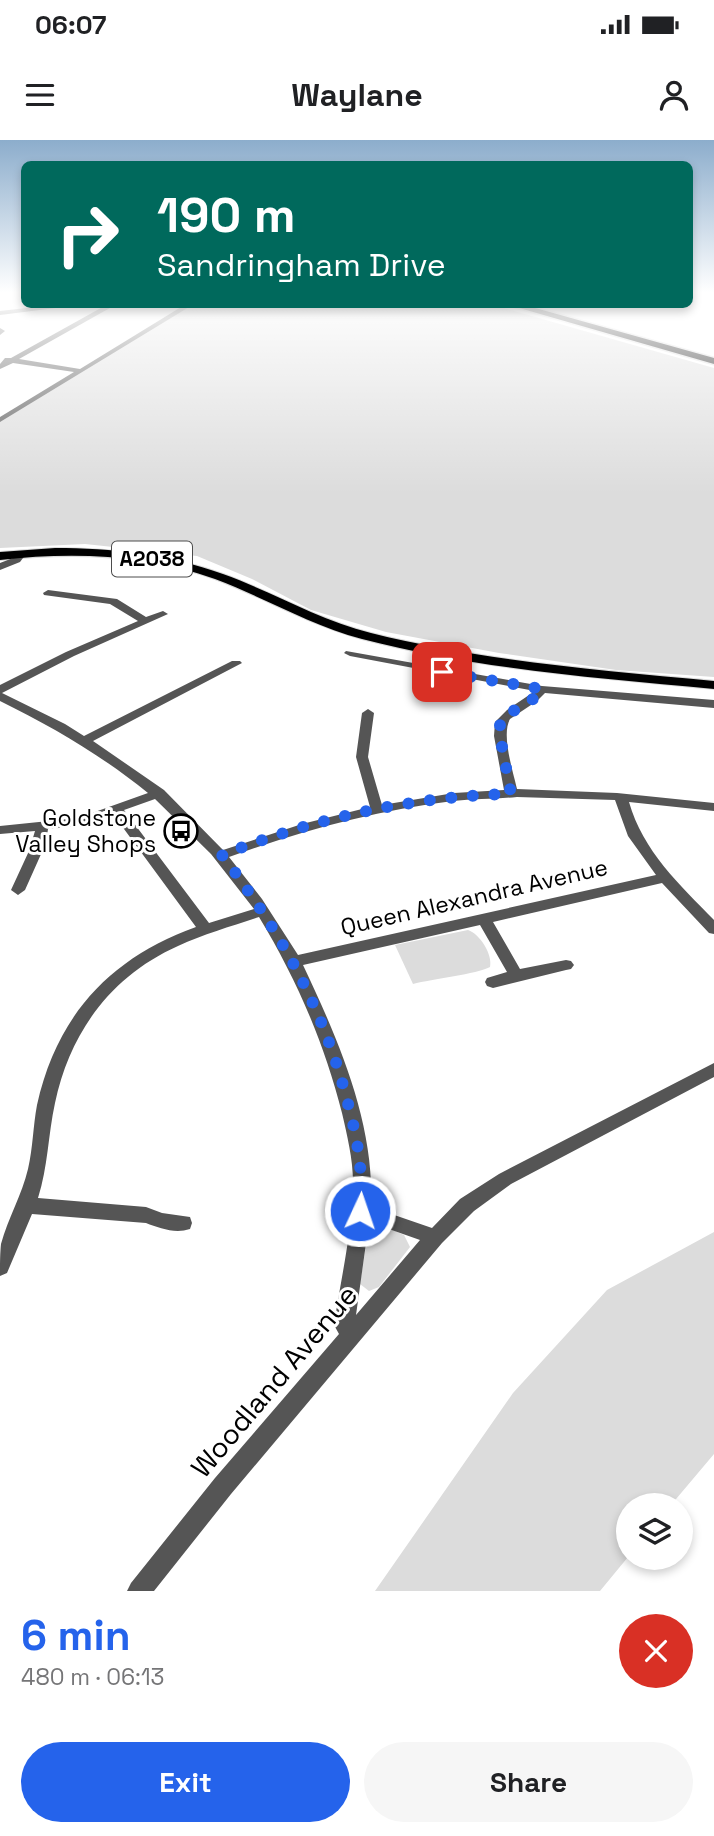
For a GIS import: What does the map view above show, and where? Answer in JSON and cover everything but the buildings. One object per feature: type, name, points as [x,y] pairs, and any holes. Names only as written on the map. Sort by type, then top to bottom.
[{"type":"main road","name":"A2038","points":[[0,556],[91,552],[163,561],[222,578],[331,626],[408,646],[588,673],[714,685]]},
{"type":"street","points":[[5,359],[81,371]]},
{"type":"street","points":[[0,367],[14,359]]},
{"type":"street","points":[[0,420],[101,359]]},
{"type":"street","points":[[0,567],[17,560],[21,554]]},
{"type":"street","points":[[48,593],[113,601],[145,621]]},
{"type":"street","points":[[0,690],[70,654],[163,614]]},
{"type":"street","points":[[350,653],[542,689],[714,704]]},
{"type":"street","points":[[87,739],[236,663]]},
{"type":"street","points":[[511,794],[500,736],[500,722],[511,712],[537,697],[542,689]]},
{"type":"street","points":[[0,696],[87,739],[116,758],[159,793],[222,855],[262,911],[292,962],[318,1010],[343,1084],[360,1167],[360,1211],[344,1325],[354,1334]]},
{"type":"street","points":[[368,713],[362,757],[377,810]]},
{"type":"street","points":[[0,830],[80,822],[159,793]]},
{"type":"street","points":[[222,855],[268,838],[377,810],[452,797],[511,794],[621,798],[714,807]]},
{"type":"street","points":[[621,798],[636,837],[665,878],[714,929]]},
{"type":"street","points":[[117,810],[205,929]]},
{"type":"street","points":[[18,890],[39,840],[41,827]]},
{"type":"street","name":"Queen Alexandra Avenue","points":[[292,962],[665,878]]},
{"type":"street","points":[[0,1267],[36,1176],[46,1105],[60,1051],[68,1034],[89,1004],[130,967],[159,949],[205,929],[262,911]]},
{"type":"street","points":[[483,918],[516,975]]},
{"type":"street","points":[[493,982],[566,965]]},
{"type":"street","name":"Woodland Avenue","points":[[139,1591],[223,1486],[435,1237],[467,1205],[505,1179],[714,1069]]},
{"type":"street","points":[[26,1205],[146,1215],[162,1221],[183,1223]]},
{"type":"street","points":[[360,1211],[435,1237]]},
{"type":"shaded area","points":[[101,359],[681,359],[714,368],[714,677],[616,670],[499,653],[386,632],[311,610],[252,579],[197,556],[85,544],[0,548],[0,421]]},
{"type":"shaded area","points":[[468,930],[485,945],[490,957],[490,967],[413,984],[395,945]]},
{"type":"shaded area","points":[[382,1225],[404,1235],[410,1247],[379,1287],[369,1291],[360,1284],[368,1233],[376,1226]]},
{"type":"shaded area","points":[[714,1232],[714,1454],[681,1493],[616,1493],[617,1570],[600,1591],[375,1591],[513,1393],[607,1290]]},
{"type":"place","name":"Goldstone Valley Shops","points":[[181,831]]},
{"type":"route","points":[[360,1211],[362,1178],[358,1147],[330,1039],[299,973],[253,897],[222,855],[268,838],[377,810],[452,797],[511,794],[500,736],[500,722],[511,712],[537,697],[542,689],[442,672]]}]
